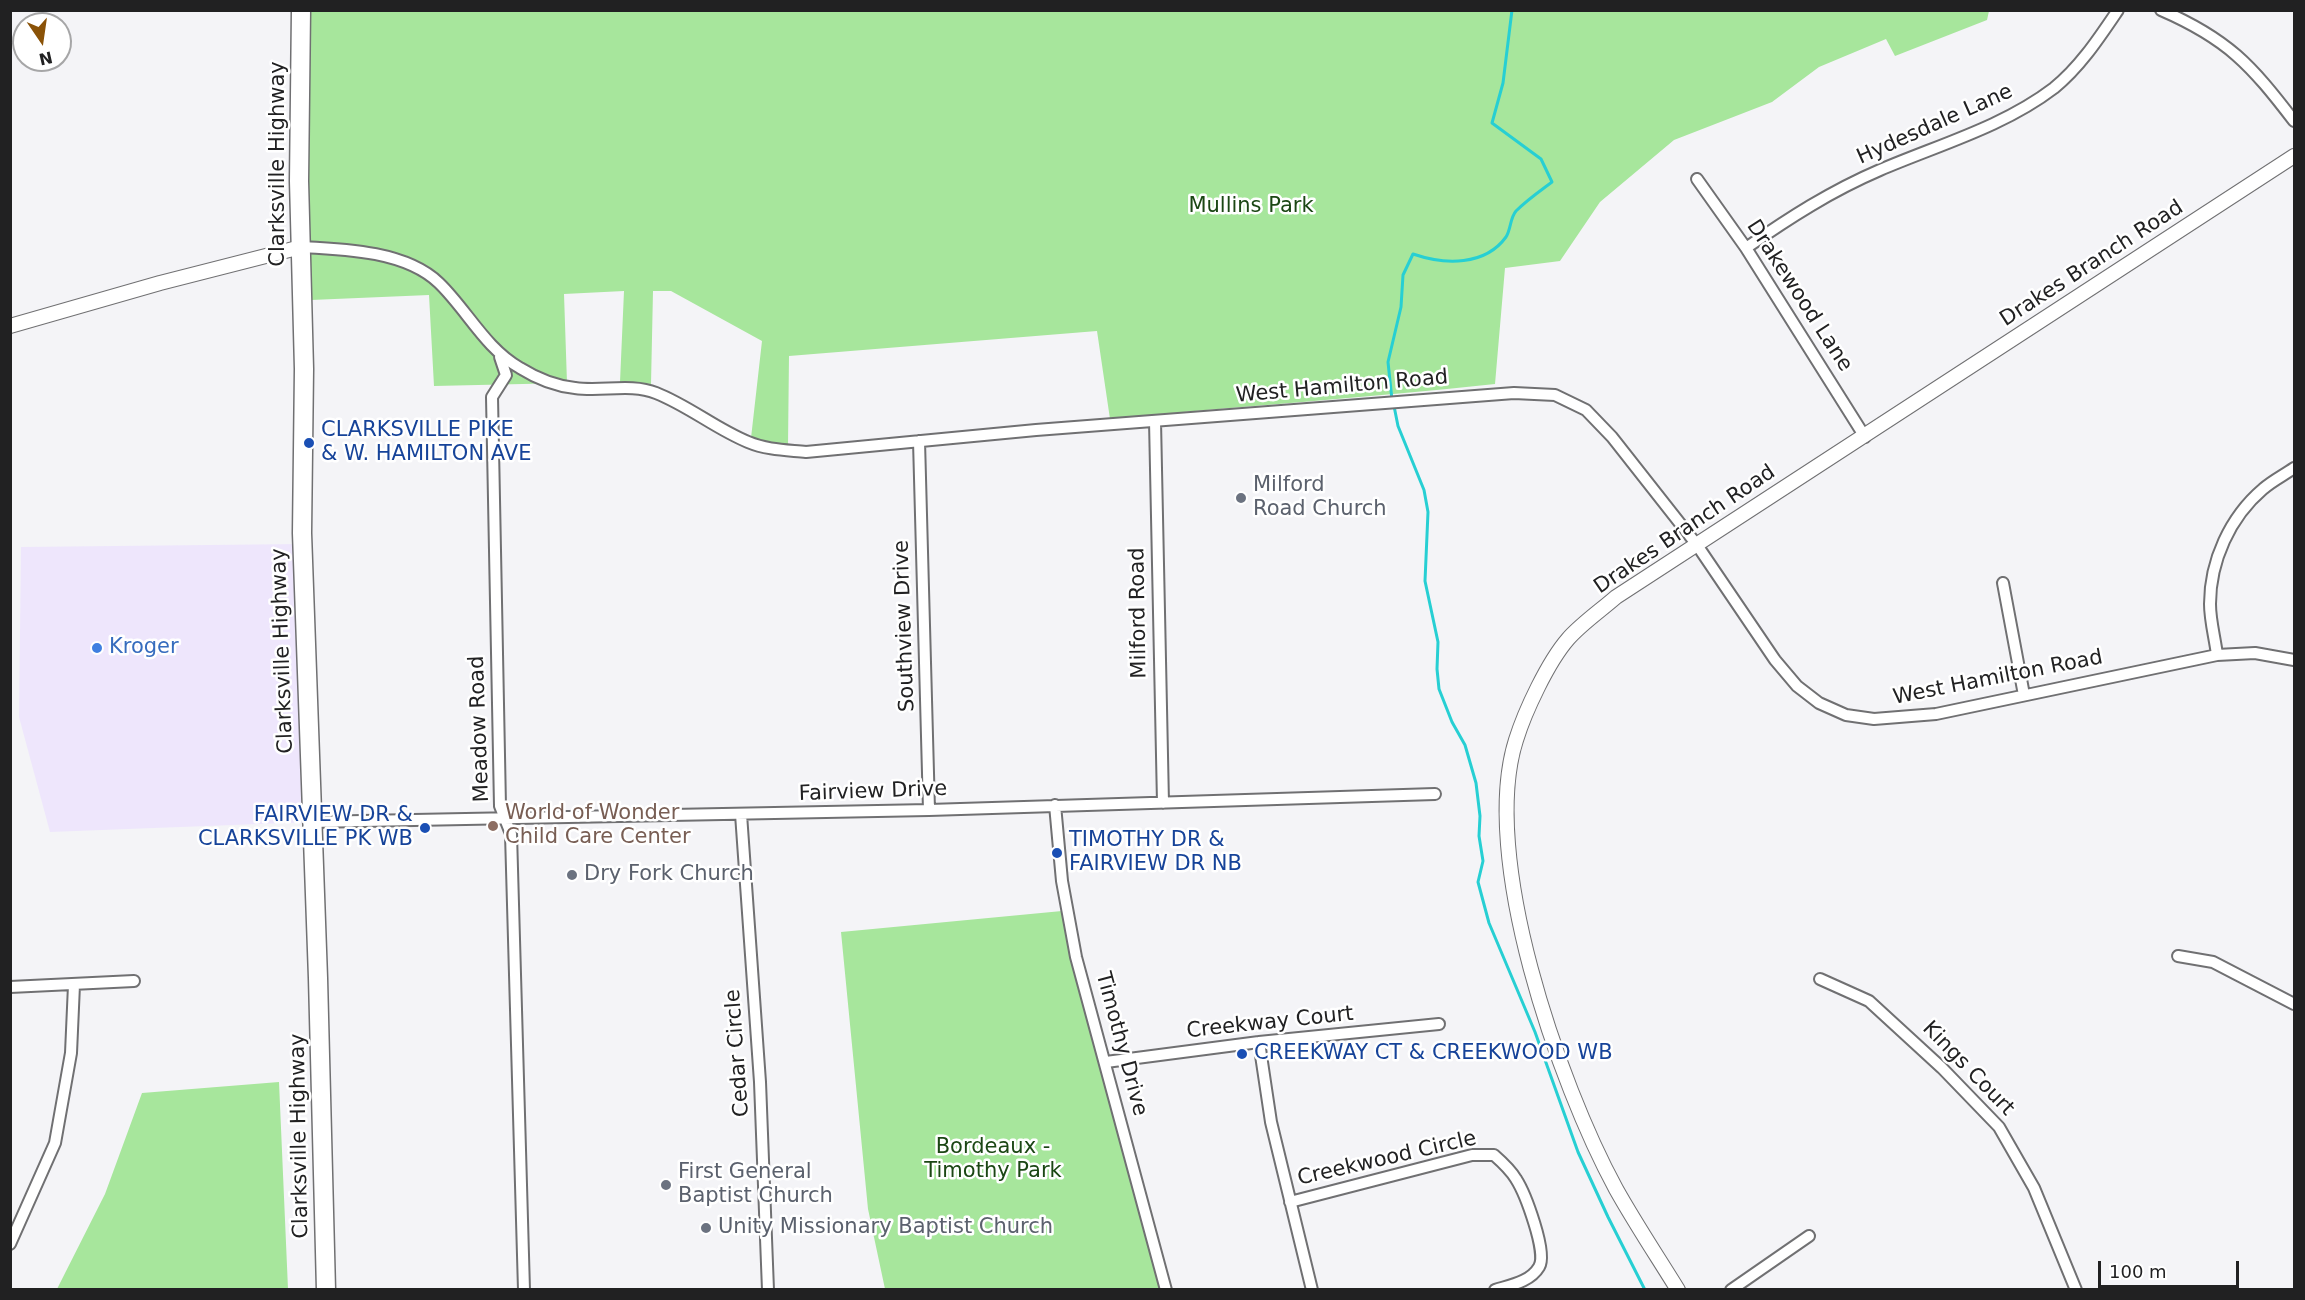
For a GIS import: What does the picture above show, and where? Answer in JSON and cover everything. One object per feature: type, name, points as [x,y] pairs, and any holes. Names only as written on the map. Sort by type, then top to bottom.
[{"type":"main road","name":"Clarksville Highway","points":[[302,10],[301,247],[304,377],[302,533],[318,978],[326,1290]]},
{"type":"street","name":"Hydesdale Lane","points":[[1746,248],[1797,212],[1834,191],[2022,109],[2054,88],[2075,68],[2118,10]]},
{"type":"street","points":[[2161,10],[2209,34],[2238,55],[2260,76],[2295,121]]},
{"type":"street","name":"Drakes Branch Road","points":[[1678,1290],[1616,1188],[1566,1076],[1521,933],[1512,878],[1507,800],[1516,741],[1536,691],[1568,639],[1616,597],[2295,156]]},
{"type":"street","name":"Drakewood Lane","points":[[1698,179],[1746,248],[1865,437]]},
{"type":"street","points":[[10,326],[160,283],[301,247]]},
{"type":"street","name":"West Hamilton Road","points":[[301,247],[389,258],[426,273],[438,283],[497,352],[509,362],[540,379],[575,388],[622,388],[655,392],[749,443],[775,450],[806,452],[1155,421],[1525,392],[1555,395],[1586,410],[1612,438],[1697,545],[1775,660],[1797,686],[1819,703],[1846,715],[1874,719],[1936,714],[2217,655],[2255,653],[2295,660]]},
{"type":"street","name":"Meadow Road","points":[[497,352],[506,366],[506,375],[492,397],[500,806],[511,834],[524,1290]]},
{"type":"street","name":"Milford Road","points":[[1155,421],[1163,803]]},
{"type":"street","name":"Southview Drive","points":[[920,441],[929,810]]},
{"type":"street","points":[[2217,655],[2210,605],[2214,568],[2225,537],[2242,511],[2263,488],[2295,468]]},
{"type":"street","points":[[2003,583],[2024,695]]},
{"type":"street","name":"Fairview Drive","points":[[311,822],[929,810],[1435,794]]},
{"type":"street","name":"Timothy Drive","points":[[1055,805],[1062,881],[1076,957],[1166,1290]]},
{"type":"street","name":"Cedar Circle","points":[[741,814],[760,1078],[768,1290]]},
{"type":"street","points":[[2178,956],[2213,962],[2295,1004]]},
{"type":"street","name":"Kings Court","points":[[1820,979],[1869,1001],[1937,1063],[2000,1127],[2034,1188],[2076,1290]]},
{"type":"street","points":[[10,987],[134,981]]},
{"type":"street","points":[[10,1244],[55,1143],[71,1053],[74,985]]},
{"type":"street","name":"Creekway Court","points":[[1106,1062],[1259,1042],[1439,1024]]},
{"type":"street","points":[[1259,1042],[1271,1122],[1312,1290]]},
{"type":"street","name":"Creekwood Circle","points":[[1290,1202],[1472,1155],[1494,1155],[1518,1181],[1543,1251],[1541,1265],[1533,1275],[1520,1283],[1495,1290]]},
{"type":"street","points":[[1731,1290],[1809,1236]]},
{"type":"shaded area","points":[[303,544],[311,822],[50,832],[19,717],[21,547]]},
{"type":"green space","name":"Mullins Park","points":[[303,11],[1989,11],[1987,20],[1895,56],[1886,39],[1819,67],[1772,102],[1674,140],[1600,202],[1560,261],[1505,268],[1495,384],[1110,419],[1097,331],[789,356],[788,445],[751,438],[762,341],[671,291],[653,291],[651,384],[620,382],[624,291],[564,294],[567,383],[434,386],[429,295],[311,300]]},
{"type":"green space","name":"Bordeaux - Timothy Park","points":[[1062,911],[1161,1289],[885,1289],[868,1209],[841,932]]},
{"type":"green space","points":[[279,1082],[288,1289],[57,1289],[105,1194],[142,1093]]},
{"type":"waterway","points":[[1392,400],[1388,362],[1401,307],[1403,275],[1413,254],[1451,261],[1476,258],[1487,253],[1497,247],[1506,237],[1516,211],[1552,182],[1541,159],[1492,123],[1503,83],[1512,10]]},
{"type":"waterway","points":[[1394,406],[1398,426],[1424,490],[1428,512],[1425,581],[1438,642],[1439,689],[1452,722],[1465,745],[1476,783],[1483,861],[1478,882],[1489,923],[1535,1032],[1578,1152],[1645,1290]]},
{"type":"place","name":"CLARKSVILLE PIKE & W. HAMILTON AVE","points":[[309,443]]},
{"type":"place","name":"Milford Road Church","points":[[1241,498]]},
{"type":"place","name":"Kroger","points":[[97,648]]},
{"type":"place","name":"World of Wonder Child Care Center","points":[[493,826]]},
{"type":"place","name":"FAIRVIEW DR & CLARKSVILLE PK WB","points":[[425,828]]},
{"type":"place","name":"TIMOTHY DR & FAIRVIEW DR NB","points":[[1057,853]]},
{"type":"place","name":"Dry Fork Church","points":[[572,875]]},
{"type":"place","name":"CREEKWAY CT & CREEKWOOD WB","points":[[1242,1054]]},
{"type":"place","name":"First General Baptist Church","points":[[666,1185]]},
{"type":"place","name":"Unity Missionary Baptist Church","points":[[706,1228]]}]
